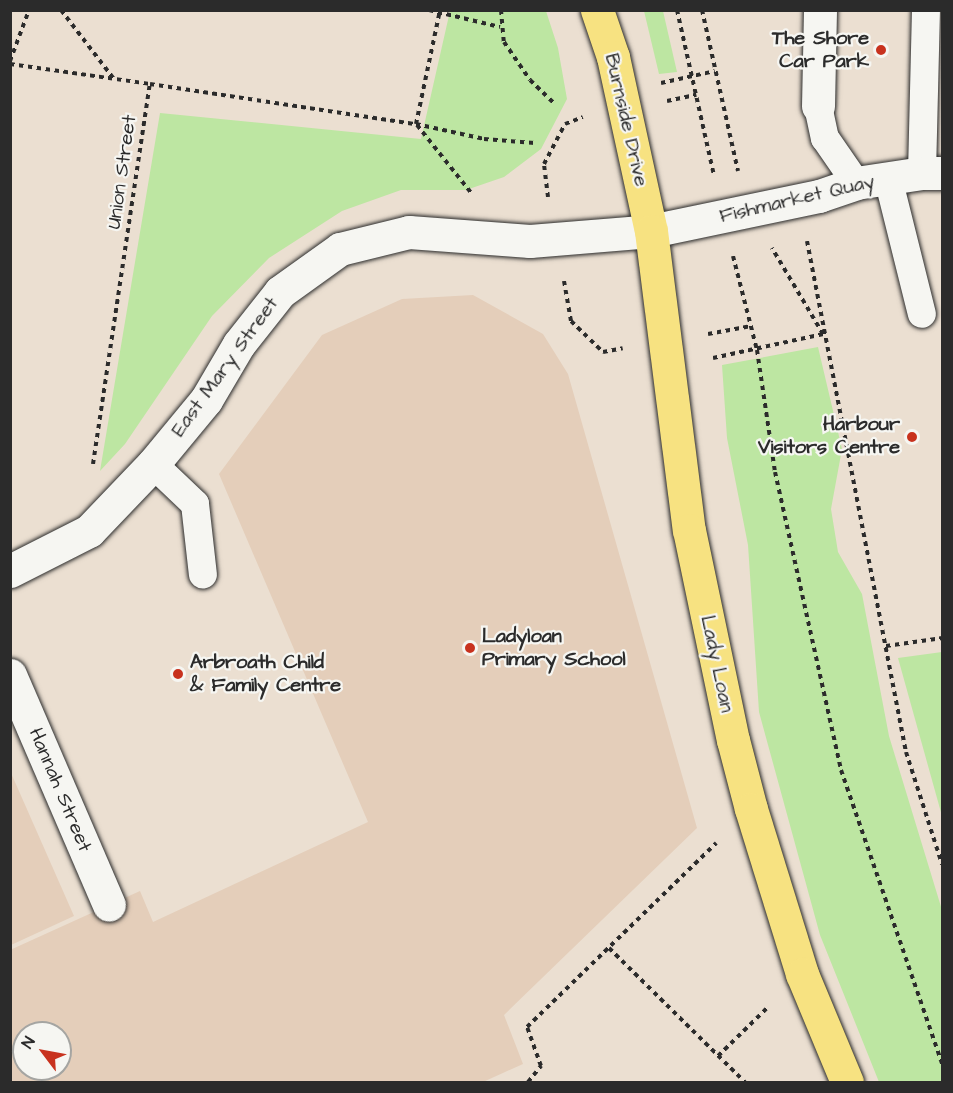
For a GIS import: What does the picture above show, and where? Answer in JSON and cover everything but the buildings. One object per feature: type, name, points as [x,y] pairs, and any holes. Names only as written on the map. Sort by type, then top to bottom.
[{"type":"main road","name":"Burnside Drive","points":[[597,10],[614,57],[651,231]]},
{"type":"main road","name":"Lady Loan","points":[[651,231],[689,530],[733,740],[751,809],[802,974],[847,1083]]},
{"type":"street","points":[[819,106],[820,10]]},
{"type":"street","name":"Fishmarket Quay","points":[[651,231],[819,196],[856,183],[932,173]]},
{"type":"street","name":"East Mary Street","points":[[10,571],[89,531],[153,464],[206,400],[239,344],[280,292],[340,249],[409,232],[531,241],[651,231]]},
{"type":"street","name":"Hannah Street","points":[[10,675],[109,905]]},
{"type":"lane","points":[[926,10],[932,173]]},
{"type":"lane","points":[[819,106],[825,138],[856,183]]},
{"type":"lane","points":[[888,178],[922,314]]},
{"type":"lane","points":[[153,464],[195,504],[203,575]]},
{"type":"path","points":[[29,10],[10,62],[417,124],[484,139],[535,143]]},
{"type":"path","points":[[61,10],[114,79]]},
{"type":"path","points":[[429,10],[500,27]]},
{"type":"path","points":[[501,10],[500,27],[504,42],[530,80],[553,102]]},
{"type":"path","points":[[677,10],[709,155]]},
{"type":"path","points":[[440,12],[417,124],[479,203]]},
{"type":"path","points":[[661,83],[716,71]]},
{"type":"path","name":"Union Street","points":[[89,531],[91,483],[150,84]]},
{"type":"path","points":[[666,101],[696,95]]},
{"type":"path","points":[[547,190],[544,164],[560,132],[572,120]]},
{"type":"path","points":[[809,253],[906,752],[942,864]]},
{"type":"path","points":[[737,271],[757,350],[775,472],[841,770],[942,1064]]},
{"type":"path","points":[[568,302],[571,321],[591,343],[603,352],[622,349]]},
{"type":"path","points":[[720,332],[751,326]]},
{"type":"path","points":[[713,358],[823,334]]},
{"type":"path","points":[[886,646],[942,638]]},
{"type":"path","points":[[528,1082],[541,1066],[527,1027],[751,809]]},
{"type":"path","points":[[609,948],[745,1083]]},
{"type":"path","points":[[718,1056],[802,974]]},
{"type":"shaded area","name":"Ladyloan Primary School","points":[[473,295],[543,334],[568,374],[697,828],[504,1015],[523,1064],[483,1082],[11,1082],[10,950],[140,891],[153,922],[368,822],[219,474],[322,335],[402,299]]},
{"type":"shaded area","points":[[11,773],[74,916],[10,945]]},
{"type":"green space","points":[[450,11],[546,11],[558,48],[567,99],[541,149],[504,177],[466,190],[401,190],[342,211],[269,258],[212,316],[125,444],[100,471],[160,113],[421,139]]},
{"type":"green space","points":[[644,11],[663,11],[677,72],[659,74]]},
{"type":"green space","points":[[818,347],[842,449],[831,509],[838,552],[862,594],[889,736],[942,910],[942,1082],[879,1082],[820,935],[759,712],[748,545],[727,438],[722,365]]},
{"type":"green space","points":[[942,652],[942,816],[898,658]]},
{"type":"place","name":"The Shore Car Park","points":[[881,50]]},
{"type":"place","name":"Harbour Visitors Centre","points":[[912,437]]},
{"type":"place","name":"Ladyloan Primary School","points":[[470,648]]},
{"type":"place","name":"Arbroath Child & Family Centre","points":[[178,674]]}]
